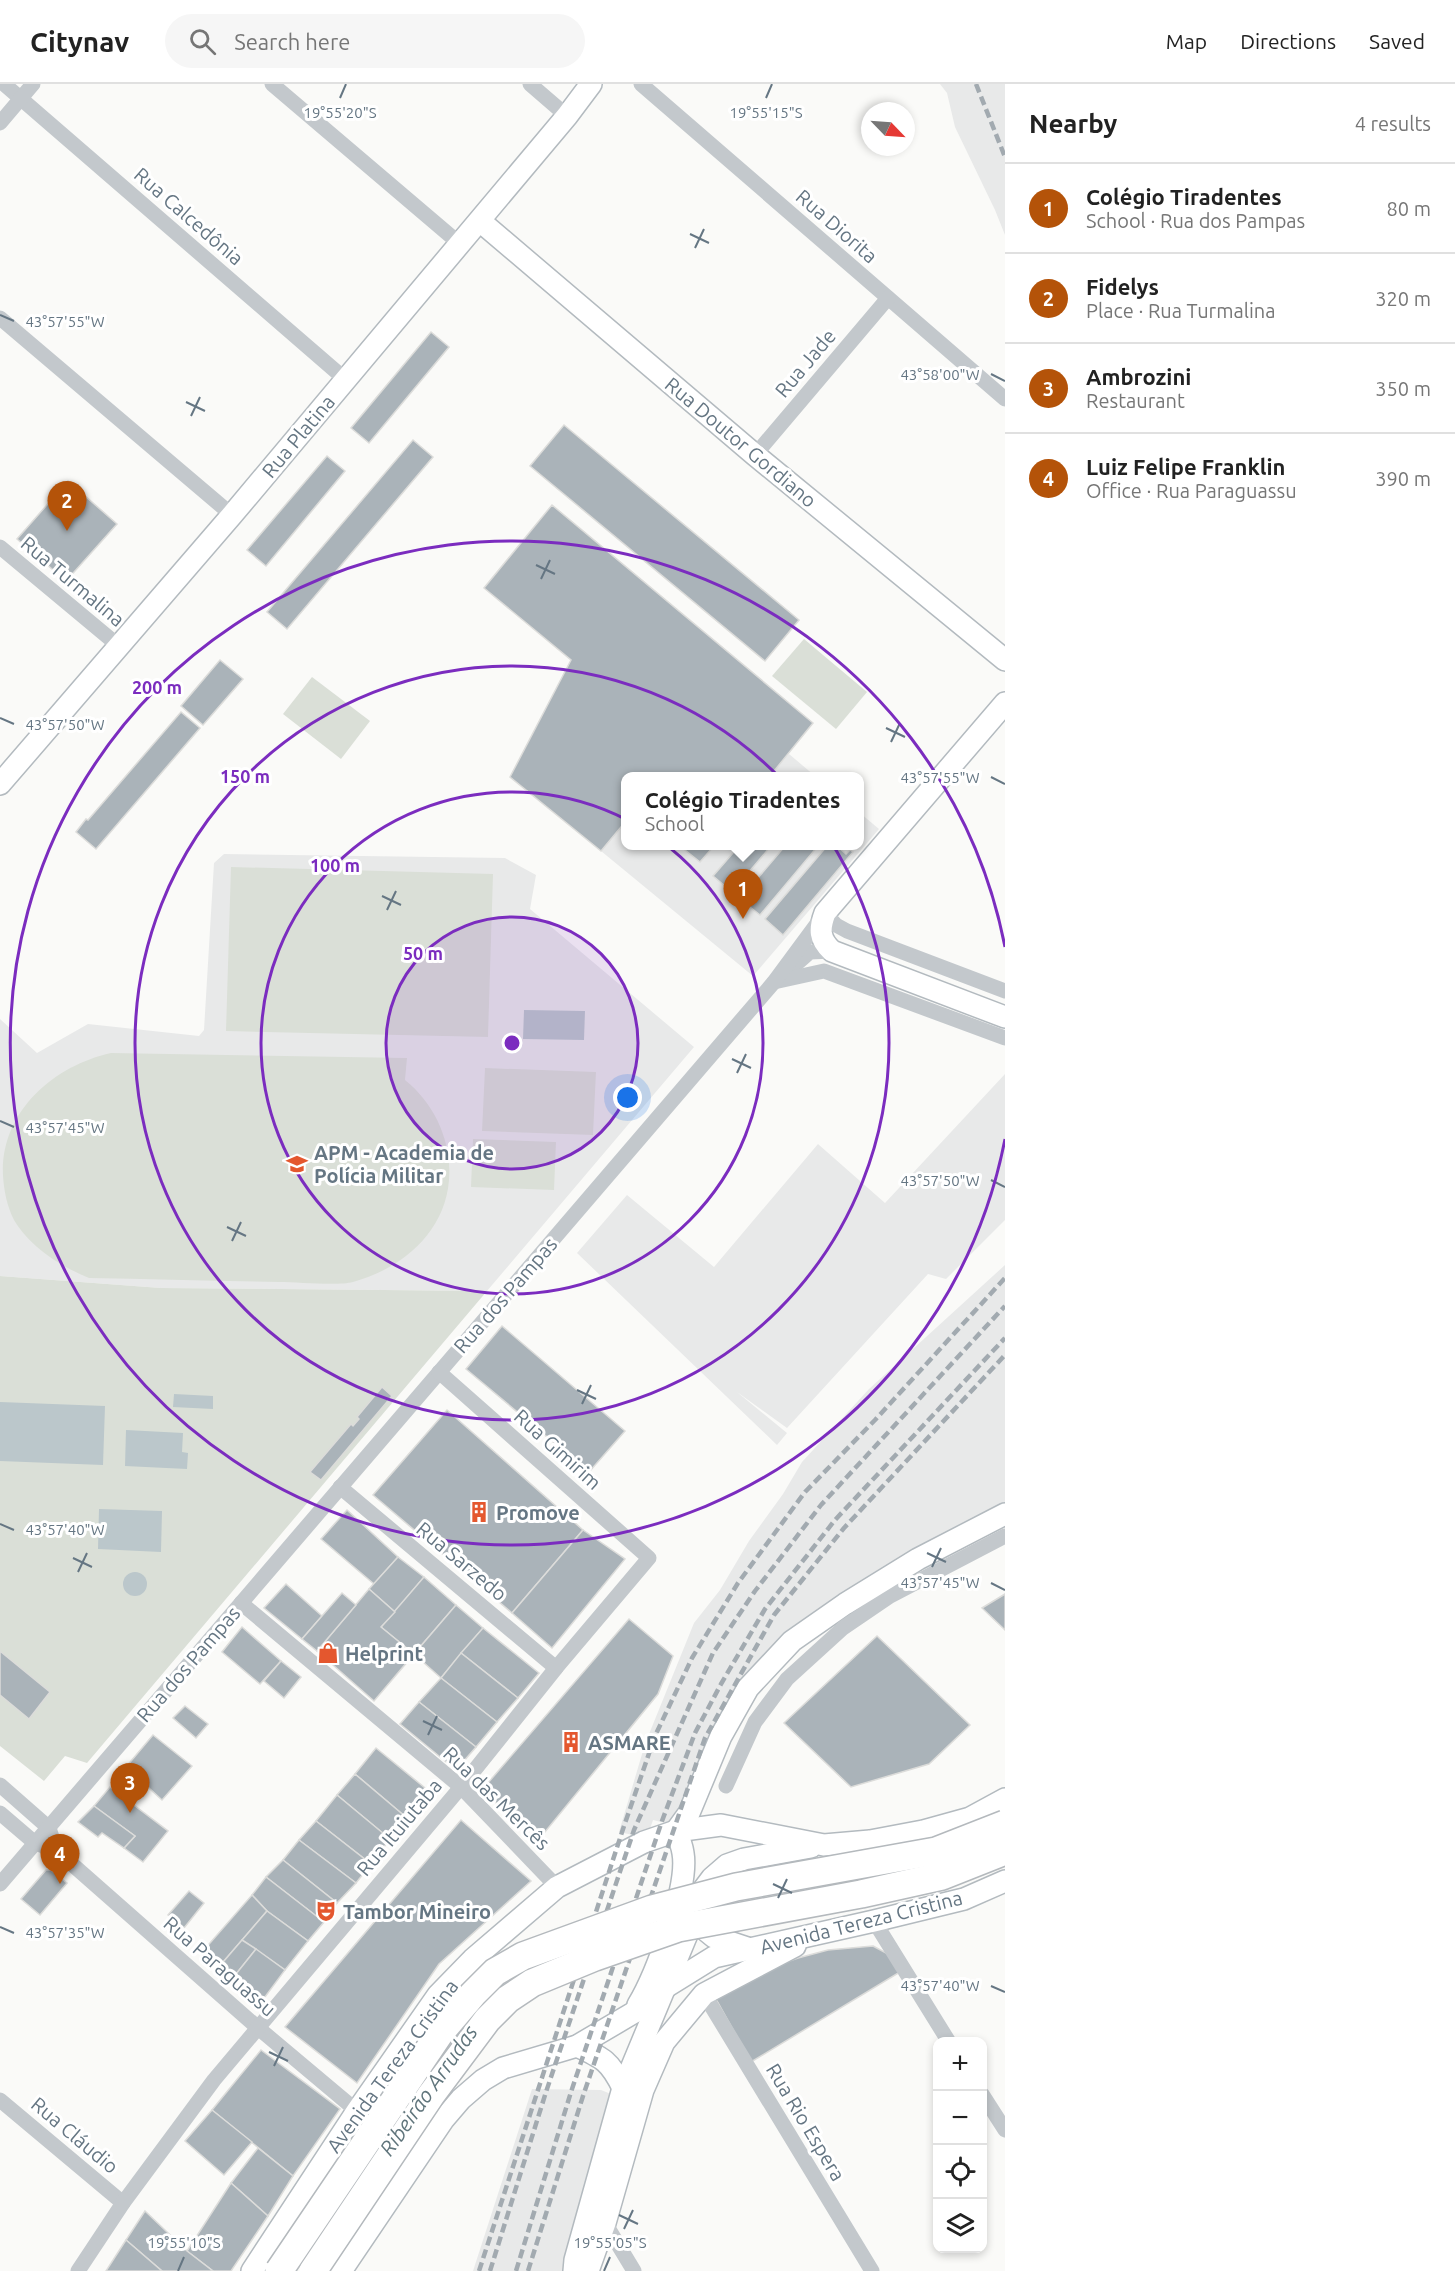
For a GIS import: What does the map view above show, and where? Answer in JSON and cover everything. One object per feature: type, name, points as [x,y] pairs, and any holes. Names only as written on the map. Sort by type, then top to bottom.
[{"type":"highway","name":"Avenida Tereza Cristina","points":[[279,2271],[440,2033],[472,1994],[495,1972],[523,1956],[652,1909],[736,1887],[936,1851],[1005,1824]]},
{"type":"highway","name":"Avenida Tereza Cristina","points":[[313,2271],[431,2095],[487,2020],[508,1999],[532,1983],[604,1953],[678,1928],[861,1894],[942,1876],[1005,1851]]},
{"type":"street","name":"Rua Calcedônia","points":[[4,84],[346,380]]},
{"type":"street","points":[[0,123],[33,84]]},
{"type":"street","points":[[272,84],[460,244]]},
{"type":"street","points":[[530,84],[567,116]]},
{"type":"street","name":"Rua Platina","points":[[0,784],[120,647],[346,380],[567,116],[591,84]]},
{"type":"street","name":"Rua Diorita","points":[[641,84],[1005,399]]},
{"type":"street","name":"Rua Doutor Gordiano","points":[[480,220],[755,455],[1005,660]]},
{"type":"street","name":"Rua Jade","points":[[755,455],[888,298]]},
{"type":"street","points":[[0,318],[232,515]]},
{"type":"street","name":"Rua Turmalina","points":[[0,547],[120,647]]},
{"type":"street","name":"Rua dos Pampas","points":[[0,1884],[774,982],[825,913],[1005,703]]},
{"type":"street","points":[[841,955],[821,938],[820,926],[825,913],[836,926],[847,931],[1005,991]]},
{"type":"street","points":[[774,982],[810,952],[841,955],[1005,1017]]},
{"type":"street","points":[[774,982],[824,971],[1005,1038]]},
{"type":"street","name":"Rua Gimirim","points":[[439,1372],[650,1558]]},
{"type":"street","name":"Rua Sarzedo","points":[[340,1487],[556,1668]]},
{"type":"street","points":[[633,2013],[659,1960],[683,1883],[684,1854],[676,1831],[688,1813],[721,1736],[748,1688],[792,1641],[845,1604],[918,1559],[1005,1514]]},
{"type":"street","points":[[726,1786],[755,1722],[774,1696],[787,1679],[843,1628],[890,1596],[1005,1536]]},
{"type":"street","name":"Rua Ituiutaba","points":[[78,2271],[123,2203],[214,2080],[650,1558]]},
{"type":"street","name":"Rua das Mercês","points":[[241,1603],[461,1787],[557,1887]]},
{"type":"street","points":[[0,1785],[49,1828],[57,1851]]},
{"type":"street","name":"Avenida Tereza Cristina","points":[[252,2271],[357,2111],[438,1995],[473,1959],[557,1887],[644,1842],[676,1831],[721,1825],[824,1845],[870,1841],[922,1831],[970,1818],[1005,1799]]},
{"type":"street","points":[[0,1813],[35,1843],[57,1851]]},
{"type":"street","points":[[574,2271],[575,2260],[623,2088],[693,1920],[703,1890],[712,1878],[727,1865],[744,1859],[824,1845]]},
{"type":"street","name":"Rua Paraguassu","points":[[57,1851],[257,2027],[357,2111]]},
{"type":"street","name":"Avenida Tereza Cristina","points":[[341,2271],[443,2120],[461,2099],[483,2080],[504,2068],[577,2046],[633,2013],[668,1980],[714,1957],[874,1922],[964,1899],[1005,1881]]},
{"type":"street","points":[[693,1920],[714,1937],[748,1949]]},
{"type":"street","points":[[874,1922],[946,2037]]},
{"type":"street","points":[[588,2271],[605,2223],[644,2090],[664,2042],[704,1994],[820,1933]]},
{"type":"street","name":"Rua Rio Espera","points":[[704,1994],[872,2271]]},
{"type":"street","points":[[577,2046],[599,2056],[614,2069],[623,2088]]},
{"type":"street","name":"Rua Cláudio","points":[[0,2100],[123,2203]]},
{"type":"street","points":[[987,2102],[1005,2130]]},
{"type":"street","points":[[605,2223],[634,2271]]},
{"type":"shaded area","points":[[940,84],[1005,84],[1005,235],[955,127],[947,93]]},
{"type":"shaded area","points":[[804,639],[867,692],[836,729],[772,676]]},
{"type":"shaded area","points":[[312,677],[370,721],[341,759],[283,714]]},
{"type":"shaded area","points":[[789,754],[810,772],[773,772]]},
{"type":"shaded area","points":[[864,816],[879,829],[864,846]]},
{"type":"shaded area","points":[[621,827],[621,850],[685,850],[700,862],[710,850],[861,850],[753,976],[601,851]]},
{"type":"shaded area","name":"APM - Academia de Polícia Militar","points":[[224,854],[505,858],[536,875],[530,909],[694,1047],[487,1291],[161,1288],[0,1276],[0,1019],[37,1053],[88,1024],[199,1036],[204,1030],[214,863]]},
{"type":"shaded area","points":[[231,867],[493,874],[488,1037],[226,1031]]},
{"type":"shaded area","points":[[524,1010],[585,1011],[584,1040],[523,1039]]},
{"type":"shaded area","points":[[111,1053],[407,1058],[405,1080],[425,1100],[433,1112],[448,1152],[449,1180],[446,1199],[439,1216],[430,1232],[418,1246],[403,1258],[388,1268],[353,1282],[328,1284],[89,1278],[78,1273],[37,1247],[14,1220],[4,1187],[4,1153],[10,1132],[34,1095],[69,1069],[90,1059]]},
{"type":"shaded area","points":[[485,1068],[596,1072],[593,1135],[482,1131]]},
{"type":"shaded area","points":[[1005,1074],[1005,1220],[946,1279],[928,1274],[787,1428],[737,1392],[787,1433],[777,1445],[577,1253],[627,1195],[714,1267],[818,1144],[885,1203]]},
{"type":"shaded area","points":[[473,1139],[556,1142],[554,1190],[471,1187]]},
{"type":"shaded area","points":[[1005,1265],[1005,1507],[777,1646],[681,1827],[653,1820],[647,1838],[619,1832],[645,1744],[694,1623],[720,1590],[749,1541],[783,1494],[802,1462],[869,1389]]},
{"type":"shaded area","points":[[0,1276],[161,1288],[487,1291],[87,1763],[65,1756],[44,1781],[0,1746]]},
{"type":"shaded area","points":[[174,1394],[213,1396],[213,1409],[173,1407]]},
{"type":"shaded area","points":[[0,1402],[105,1406],[103,1465],[0,1461]]},
{"type":"shaded area","points":[[126,1430],[183,1433],[182,1452],[188,1453],[187,1469],[125,1466]]},
{"type":"shaded area","points":[[99,1509],[162,1511],[161,1552],[98,1549]]},
{"type":"shaded area","points":[[135,1572],[144,1575],[147,1584],[144,1593],[135,1596],[126,1593],[123,1584],[126,1575]]},
{"type":"shaded area","points":[[532,2089],[601,2090],[611,2094],[569,2271],[473,2271]]},
{"type":"building","points":[[431,332],[449,347],[369,443],[351,428]]},
{"type":"building","points":[[564,425],[799,620],[765,661],[530,466]]},
{"type":"building","points":[[413,440],[433,457],[287,629],[267,612]]},
{"type":"building","points":[[327,456],[345,471],[266,566],[247,550]]},
{"type":"building","points":[[68,481],[117,524],[66,581],[17,539]]},
{"type":"building","points":[[552,505],[813,723],[773,772],[621,772],[621,827],[601,851],[510,777],[571,660],[484,588]]},
{"type":"building","points":[[220,660],[243,679],[203,725],[181,706]]},
{"type":"building","points":[[181,712],[200,728],[96,849],[76,832]]},
{"type":"building","points":[[685,850],[710,850],[700,862]]},
{"type":"building","points":[[736,850],[768,850],[732,892],[713,876]]},
{"type":"building","points":[[782,850],[815,850],[760,915],[740,899]]},
{"type":"building","points":[[824,850],[842,850],[846,854],[850,850],[853,852],[783,935],[765,919]]},
{"type":"building","points":[[502,1326],[625,1431],[589,1472],[466,1369]]},
{"type":"building","points":[[382,1387],[392,1396],[321,1480],[310,1472],[351,1424],[353,1426],[359,1419],[357,1417]]},
{"type":"building","name":"Promove","points":[[447,1410],[583,1530],[512,1613],[373,1495]]},
{"type":"building","points":[[347,1510],[398,1557],[374,1584],[321,1539]]},
{"type":"building","points":[[583,1530],[625,1559],[552,1648],[512,1613]]},
{"type":"building","points":[[398,1557],[424,1577],[395,1612],[369,1589]]},
{"type":"building","points":[[424,1577],[456,1605],[414,1654],[381,1627]]},
{"type":"building","points":[[286,1584],[322,1616],[302,1639],[264,1608]]},
{"type":"building","points":[[369,1589],[395,1612],[381,1627],[414,1654],[374,1701],[317,1651]]},
{"type":"building","points":[[342,1593],[356,1605],[317,1651],[302,1639]]},
{"type":"building","points":[[1005,1594],[1005,1630],[982,1608]]},
{"type":"building","points":[[456,1605],[483,1628],[441,1678],[414,1654]]},
{"type":"building","name":"ASMARE","points":[[629,1619],[673,1656],[658,1694],[540,1838],[481,1791]]},
{"type":"building","points":[[242,1627],[281,1661],[260,1684],[222,1652]]},
{"type":"building","points":[[483,1628],[539,1673],[518,1698],[461,1653]]},
{"type":"building","points":[[877,1636],[970,1725],[929,1764],[851,1787],[784,1723]]},
{"type":"building","points":[[0,1651],[50,1692],[29,1719],[0,1695]]},
{"type":"building","points":[[461,1653],[518,1698],[497,1722],[441,1678]]},
{"type":"building","points":[[281,1661],[301,1677],[284,1698],[264,1681]]},
{"type":"building","points":[[441,1678],[497,1722],[476,1747],[419,1702]]},
{"type":"building","points":[[419,1702],[476,1747],[456,1770],[400,1724]]},
{"type":"building","points":[[185,1706],[208,1724],[196,1738],[173,1718]]},
{"type":"building","points":[[153,1735],[192,1766],[162,1800],[126,1767]]},
{"type":"building","points":[[376,1748],[430,1792],[407,1818],[355,1774]]},
{"type":"building","points":[[355,1774],[407,1818],[390,1839],[337,1795]]},
{"type":"building","points":[[110,1787],[168,1831],[143,1862],[124,1848],[135,1836],[94,1806]]},
{"type":"building","points":[[337,1795],[390,1839],[371,1864],[316,1821]]},
{"type":"building","points":[[94,1806],[135,1836],[124,1848],[102,1833],[98,1837],[78,1822]]},
{"type":"building","points":[[461,1820],[531,1881],[439,1964],[357,2083],[285,2027]]},
{"type":"building","points":[[316,1821],[371,1864],[356,1883],[299,1840]]},
{"type":"building","points":[[299,1840],[356,1883],[337,1903],[283,1860]]},
{"type":"building","points":[[283,1860],[337,1903],[324,1922],[266,1877]]},
{"type":"building","points":[[46,1870],[51,1870],[67,1883],[40,1915],[21,1899]]},
{"type":"building","points":[[266,1877],[324,1922],[308,1941],[267,1911],[252,1895]]},
{"type":"building","points":[[189,1891],[204,1903],[184,1928],[168,1915]]},
{"type":"building","points":[[252,1895],[267,1911],[218,1968],[203,1951]]},
{"type":"building","points":[[267,1911],[308,1941],[285,1970],[242,1940]]},
{"type":"building","points":[[242,1940],[256,1949],[232,1979],[218,1968]]},
{"type":"building","points":[[873,1946],[888,1954],[900,1972],[751,2062],[716,1999],[769,1968],[798,1958],[828,1950]]},
{"type":"building","points":[[256,1949],[285,1970],[262,2001],[232,1979]]},
{"type":"building","points":[[261,2050],[340,2109],[293,2176],[212,2110]]},
{"type":"building","points":[[212,2110],[252,2142],[224,2175],[185,2141]]},
{"type":"building","points":[[258,2148],[293,2176],[268,2216],[231,2183]]},
{"type":"building","points":[[231,2183],[268,2216],[231,2271],[213,2271],[187,2251]]},
{"type":"building","points":[[145,2211],[187,2251],[213,2271],[162,2271],[126,2240]]},
{"type":"building","points":[[126,2240],[162,2271],[106,2271]]},
{"type":"railway","points":[[976,84],[1005,157]]},
{"type":"railway","points":[[479,2271],[655,1736],[692,1658],[738,1583],[805,1492],[875,1420],[1005,1278]]},
{"type":"railway","points":[[490,2271],[546,2092],[634,1830],[713,1653],[755,1591],[821,1505],[1005,1306]]},
{"type":"railway","points":[[516,2271],[571,2092],[662,1821],[695,1733],[765,1609],[835,1520],[1005,1338]]},
{"type":"railway","points":[[528,2271],[583,2096],[705,1738],[774,1615],[844,1528],[1005,1355]]},
{"type":"place","name":"Fidelys","points":[[67,531]]},
{"type":"place","name":"Colégio Tiradentes","points":[[743,919]]},
{"type":"place","name":"APM - Academia de Polícia Militar","points":[[297,1164]]},
{"type":"place","name":"Promove","points":[[479,1512]]},
{"type":"place","name":"Helprint","points":[[328,1653]]},
{"type":"place","name":"ASMARE","points":[[571,1742]]},
{"type":"place","name":"Ambrozini","points":[[130,1813]]},
{"type":"place","name":"Luiz Felipe Franklin","points":[[60,1884]]},
{"type":"place","name":"Tambor Mineiro","points":[[326,1911]]},
{"type":"water label","name":"Ribeirão Arrudas","points":[[428,2090]]}]
